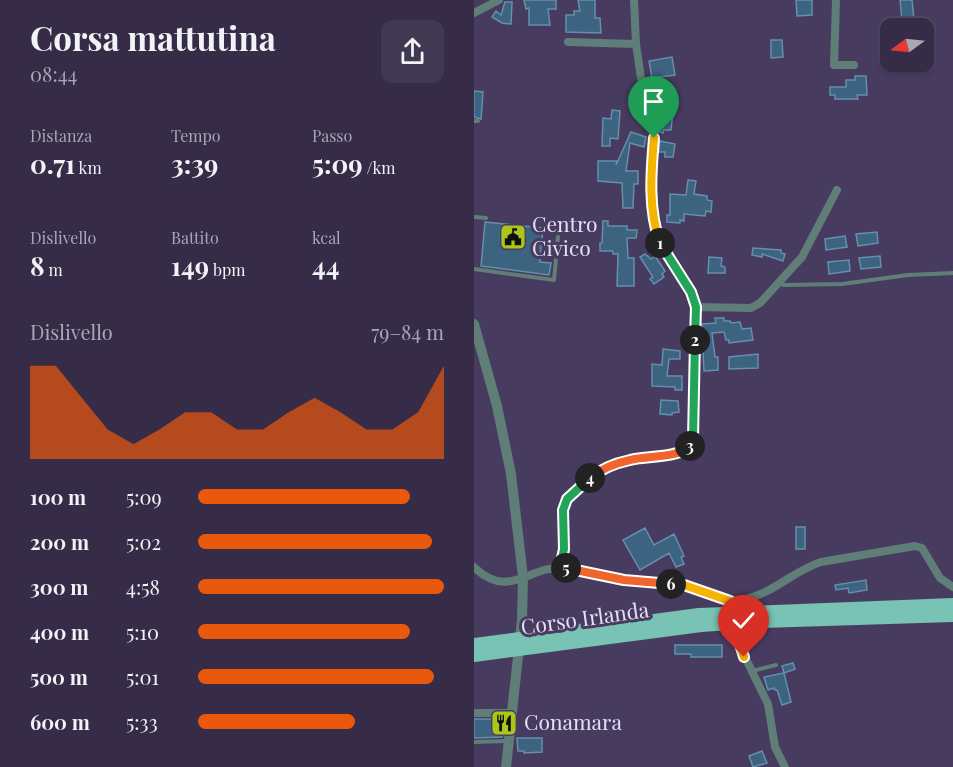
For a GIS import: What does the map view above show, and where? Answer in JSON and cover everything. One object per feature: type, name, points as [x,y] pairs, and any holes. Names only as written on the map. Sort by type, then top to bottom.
[{"type":"highway","name":"Corso Irlanda","points":[[474,645],[699,615],[953,605]]},
{"type":"highway","name":"Corso Irlanda","points":[[474,656],[701,625],[953,615]]},
{"type":"street","points":[[474,13],[499,0]]},
{"type":"street","points":[[560,567],[564,549],[563,510],[567,499],[577,488],[599,471],[630,460],[679,453],[689,448],[693,438],[696,307],[680,272],[661,248],[653,223],[651,174],[654,138],[642,85],[636,44],[634,0]]},
{"type":"street","points":[[836,0],[834,65],[854,65]]},
{"type":"street","points":[[568,42],[636,44]]},
{"type":"street","points":[[696,307],[751,308],[760,303],[779,285],[802,257],[837,190]]},
{"type":"street","points":[[474,324],[497,406],[511,474],[523,578],[522,620],[506,767]]},
{"type":"street","points":[[474,567],[500,582],[510,583],[560,567],[624,580],[684,585],[730,601],[756,596],[810,565],[915,546],[922,548],[940,578],[953,587]]},
{"type":"street","points":[[730,601],[735,629],[751,671],[768,704],[775,747],[785,767]]},
{"type":"street","points":[[474,712],[512,713]]},
{"type":"lane","points":[[474,218],[486,218]]},
{"type":"lane","points":[[474,269],[554,280],[558,237]]},
{"type":"lane","points":[[779,285],[842,284],[908,275],[953,273]]},
{"type":"lane","points":[[751,671],[776,665]]},
{"type":"lane","points":[[474,742],[510,741]]},
{"type":"building","points":[[524,0],[556,0],[556,9],[548,9],[550,25],[529,25],[529,8],[526,9]]},
{"type":"building","points":[[578,0],[595,0],[595,18],[600,18],[601,33],[566,32],[566,15],[574,15],[574,11],[580,11]]},
{"type":"building","points":[[796,0],[812,0],[812,15],[797,16]]},
{"type":"building","points":[[900,0],[912,0],[914,18],[902,18]]},
{"type":"building","points":[[505,2],[512,2],[511,24],[502,23],[492,17],[496,11],[501,15]]},
{"type":"building","points":[[771,40],[782,40],[783,57],[771,58]]},
{"type":"building","points":[[672,57],[675,75],[652,78],[649,61]]},
{"type":"building","points":[[855,76],[866,76],[867,95],[857,95],[858,99],[835,99],[835,95],[830,95],[830,87],[846,87],[846,80],[855,80]]},
{"type":"building","points":[[474,91],[483,92],[481,119],[474,117]]},
{"type":"building","points":[[612,110],[620,111],[618,139],[610,138],[610,146],[602,146],[603,118],[611,119]]},
{"type":"building","points":[[673,111],[671,130],[659,132],[657,124],[660,113]]},
{"type":"building","points":[[631,132],[646,137],[644,147],[630,143],[626,171],[638,171],[638,184],[634,184],[633,208],[623,208],[622,183],[598,181],[598,161],[617,161],[616,165]]},
{"type":"building","points":[[660,141],[675,144],[673,157],[665,157],[665,152],[659,152]]},
{"type":"building","points":[[688,180],[696,181],[694,194],[707,196],[707,200],[712,201],[711,212],[706,211],[705,216],[684,214],[684,221],[680,220],[680,223],[667,222],[667,215],[670,215],[670,194],[686,195]]},
{"type":"building","points":[[603,221],[608,221],[608,226],[627,226],[627,230],[637,230],[636,238],[627,238],[628,258],[634,258],[634,286],[617,286],[618,254],[613,254],[613,251],[600,251]]},
{"type":"building","points":[[485,222],[543,228],[540,262],[551,263],[549,275],[481,266]]},
{"type":"building","points":[[877,232],[878,243],[858,246],[856,234]]},
{"type":"building","points":[[845,236],[847,247],[826,250],[825,239]]},
{"type":"building","points":[[753,248],[781,250],[781,253],[785,254],[783,261],[762,254],[762,257],[752,255]]},
{"type":"building","points":[[645,254],[651,259],[655,256],[665,271],[662,274],[664,277],[654,284],[650,279],[653,277],[640,257]]},
{"type":"building","points":[[880,256],[881,267],[861,269],[859,258]]},
{"type":"building","points":[[709,257],[722,258],[721,266],[725,267],[725,273],[708,273]]},
{"type":"building","points":[[849,260],[850,271],[829,274],[828,262]]},
{"type":"building","points":[[715,318],[724,318],[724,321],[731,323],[740,322],[742,329],[751,328],[753,340],[729,343],[724,332],[712,333],[715,357],[718,357],[718,370],[704,371],[703,351],[701,351],[702,324],[716,323]]},
{"type":"building","points":[[663,349],[680,351],[680,359],[669,359],[667,376],[682,376],[682,390],[675,390],[675,387],[652,386],[652,364],[662,365]]},
{"type":"building","points":[[758,354],[758,368],[729,369],[729,357]]},
{"type":"building","points":[[661,400],[678,401],[679,412],[672,413],[672,415],[660,414]]},
{"type":"building","points":[[796,527],[805,527],[805,549],[796,549]]},
{"type":"building","points":[[645,528],[654,545],[674,534],[684,556],[681,557],[684,564],[676,567],[669,553],[640,570],[623,540]]},
{"type":"building","points":[[866,580],[867,590],[849,593],[848,588],[836,590],[835,585]]},
{"type":"building","points":[[675,645],[722,645],[722,657],[691,657],[691,654],[675,654]]},
{"type":"building","points":[[793,663],[795,669],[784,673],[782,666]]},
{"type":"building","points":[[784,673],[791,702],[782,705],[777,690],[774,688],[768,690],[764,677]]},
{"type":"building","points":[[474,719],[504,719],[502,737],[474,738]]},
{"type":"building","points":[[517,738],[542,738],[542,752],[518,751]]},
{"type":"building","points":[[762,751],[767,763],[753,767],[749,756]]},
{"type":"place","name":"Centro Civico","points":[[513,237]]},
{"type":"place","name":"Conamara","points":[[504,723]]},
{"type":"route","points":[[654,138],[651,174],[653,223],[661,248],[680,272],[696,307],[693,438],[689,448],[679,453],[630,460],[599,471],[577,488],[567,499],[563,510],[564,549],[560,567],[624,580],[684,585],[730,601],[735,629],[744,657]]}]
